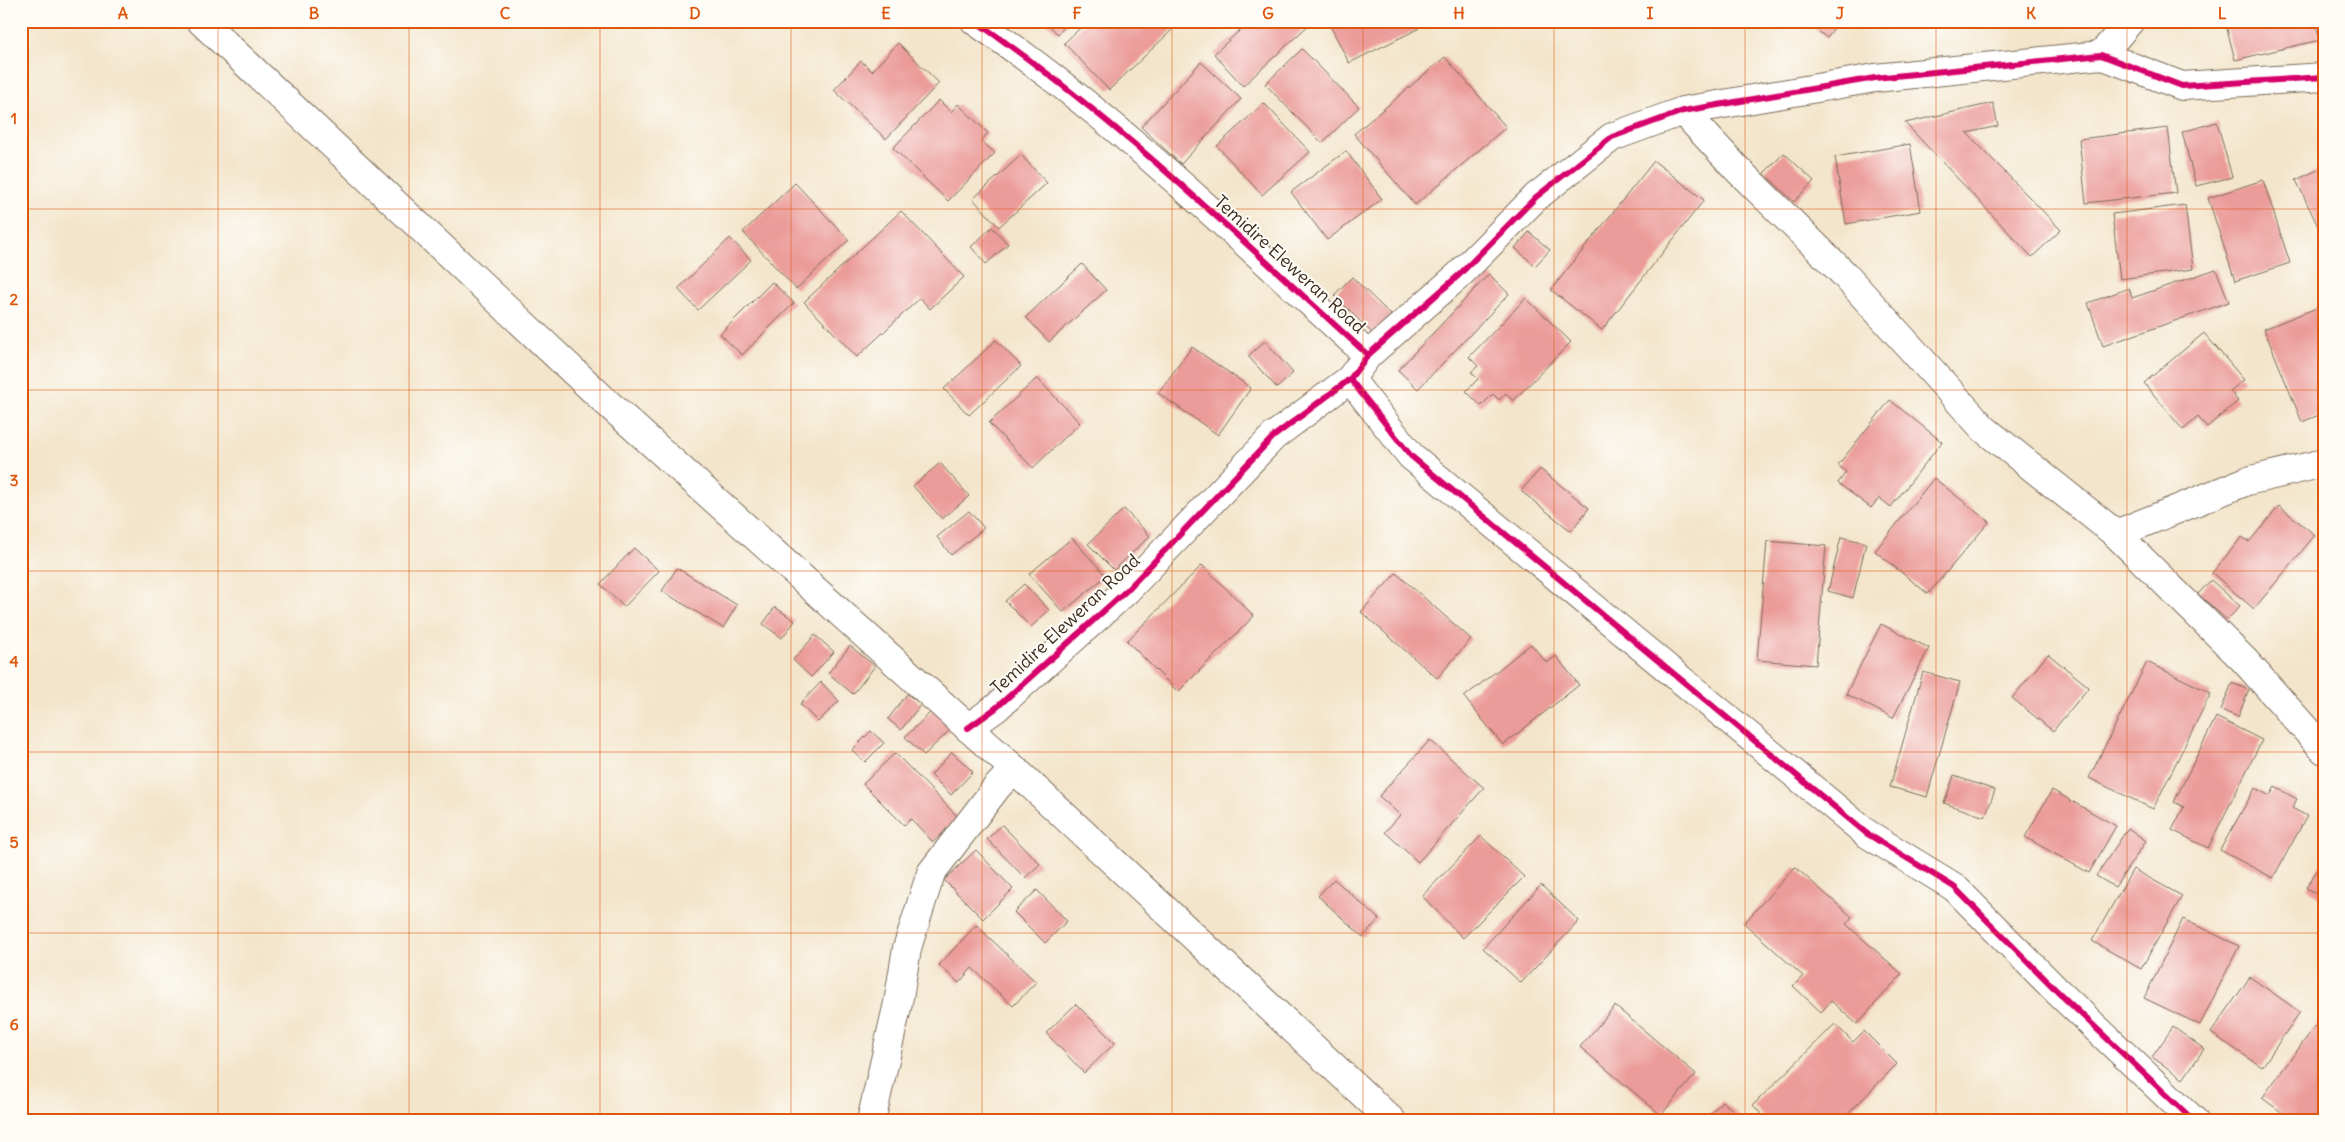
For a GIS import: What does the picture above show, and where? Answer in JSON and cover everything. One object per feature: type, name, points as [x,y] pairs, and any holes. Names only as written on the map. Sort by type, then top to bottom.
[{"type":"street","points":[[201,21],[604,400],[1014,769],[1392,1121]]},
{"type":"street","name":"Temidire Eleweran Road","points":[[968,728],[996,708],[1127,590],[1274,436],[1350,379],[1368,355],[1163,170],[1060,84],[975,21]]},
{"type":"street","points":[[2101,55],[2130,21]]},
{"type":"street","points":[[1368,355],[1459,275],[1536,197],[1612,137],[1683,111],[1875,78],[2101,55],[2182,86],[2324,77]]},
{"type":"street","points":[[1683,111],[1738,170],[1842,273],[1984,429],[2116,534],[2245,661],[2324,750]]},
{"type":"street","points":[[1350,379],[1411,456],[1866,833],[1954,887],[2057,991],[2194,1121]]},
{"type":"street","points":[[2116,534],[2247,480],[2324,463]]},
{"type":"street","points":[[871,1121],[898,1003],[907,948],[931,873],[997,787],[1014,769]]},
{"type":"building","points":[[1044,21],[1070,21],[1058,34]]},
{"type":"building","points":[[1088,21],[1168,21],[1174,28],[1109,90],[1064,43]]},
{"type":"building","points":[[1250,21],[1313,21],[1243,86],[1214,54]]},
{"type":"building","points":[[1328,21],[1414,21],[1418,29],[1349,63]]},
{"type":"building","points":[[1805,21],[1839,21],[1827,38]]},
{"type":"building","points":[[2225,21],[2315,21],[2320,40],[2235,60]]},
{"type":"building","points":[[898,43],[939,83],[886,139],[834,90],[861,61],[872,71]]},
{"type":"building","points":[[1302,49],[1359,107],[1322,143],[1265,84]]},
{"type":"building","points":[[1445,57],[1506,127],[1415,205],[1354,134]]},
{"type":"building","points":[[1201,62],[1241,99],[1181,164],[1141,127]]},
{"type":"building","points":[[939,100],[951,112],[958,104],[988,133],[981,141],[995,153],[948,201],[893,148]]},
{"type":"building","points":[[1264,103],[1310,152],[1262,195],[1217,146]]},
{"type":"building","points":[[1993,103],[1998,126],[1967,133],[2061,230],[2032,257],[1905,123]]},
{"type":"building","points":[[2217,122],[2232,177],[2196,186],[2182,132]]},
{"type":"building","points":[[2168,128],[2176,193],[2086,203],[2079,139]]},
{"type":"building","points":[[1910,144],[1921,211],[1846,224],[1835,157]]},
{"type":"building","points":[[1346,151],[1382,199],[1327,240],[1291,192]]},
{"type":"building","points":[[1784,153],[1814,181],[1794,202],[1764,173]]},
{"type":"building","points":[[1021,155],[1047,183],[999,227],[973,199]]},
{"type":"building","points":[[1654,161],[1704,200],[1602,330],[1551,290]]},
{"type":"building","points":[[2324,167],[2324,239],[2296,180]]},
{"type":"building","points":[[2263,180],[2290,263],[2235,281],[2208,198]]},
{"type":"building","points":[[795,183],[849,240],[796,289],[743,232]]},
{"type":"building","points":[[2185,205],[2193,269],[2120,279],[2112,214]]},
{"type":"building","points":[[901,211],[964,277],[930,309],[920,298],[857,357],[804,302]]},
{"type":"building","points":[[992,227],[1008,244],[986,264],[971,247]]},
{"type":"building","points":[[1529,232],[1550,250],[1535,266],[1515,248]]},
{"type":"building","points":[[730,238],[751,260],[698,310],[678,289]]},
{"type":"building","points":[[1082,264],[1106,290],[1049,342],[1026,317]]},
{"type":"building","points":[[2216,269],[2229,302],[2103,346],[2088,303],[2129,288],[2132,298]]},
{"type":"building","points":[[1489,274],[1509,294],[1418,389],[1398,370]]},
{"type":"building","points":[[1352,277],[1391,315],[1372,333],[1334,295]]},
{"type":"building","points":[[772,282],[794,303],[742,355],[720,334]]},
{"type":"building","points":[[1526,298],[1571,342],[1513,401],[1506,393],[1499,400],[1493,394],[1481,406],[1466,391],[1478,379],[1471,372],[1478,366],[1469,357]]},
{"type":"building","points":[[2324,305],[2324,413],[2302,422],[2264,329]]},
{"type":"building","points":[[2204,333],[2244,380],[2230,391],[2238,401],[2207,427],[2198,417],[2183,430],[2144,383]]},
{"type":"building","points":[[996,340],[1021,366],[969,415],[944,389]]},
{"type":"building","points":[[1265,341],[1293,373],[1277,388],[1248,356]]},
{"type":"building","points":[[1192,347],[1251,388],[1218,435],[1158,393]]},
{"type":"building","points":[[1037,378],[1080,423],[1033,468],[989,423]]},
{"type":"building","points":[[1890,400],[1942,442],[1891,507],[1879,498],[1871,508],[1838,483],[1846,472],[1838,465]]},
{"type":"building","points":[[940,463],[969,496],[942,519],[913,486]]},
{"type":"building","points":[[1540,469],[1589,508],[1571,531],[1521,491]]},
{"type":"building","points":[[1934,478],[1989,522],[1928,594],[1875,551]]},
{"type":"building","points":[[2279,506],[2315,535],[2254,609],[2212,573],[2242,537],[2249,542]]},
{"type":"building","points":[[1124,509],[1150,536],[1114,570],[1088,544]]},
{"type":"building","points":[[969,511],[984,528],[951,555],[937,537]]},
{"type":"building","points":[[1841,537],[1866,543],[1853,598],[1828,591]]},
{"type":"building","points":[[1072,538],[1106,576],[1063,612],[1029,574]]},
{"type":"building","points":[[1767,541],[1826,546],[1816,665],[1757,660]]},
{"type":"building","points":[[634,548],[659,571],[624,607],[600,584]]},
{"type":"building","points":[[1202,565],[1254,616],[1178,692],[1127,641]]},
{"type":"building","points":[[677,568],[737,605],[723,628],[662,591]]},
{"type":"building","points":[[1396,573],[1471,639],[1437,678],[1361,612]]},
{"type":"building","points":[[2211,580],[2240,606],[2227,620],[2198,594]]},
{"type":"building","points":[[1024,584],[1049,610],[1031,627],[1005,601]]},
{"type":"building","points":[[775,607],[795,621],[782,638],[763,624]]},
{"type":"building","points":[[1881,624],[1929,648],[1893,718],[1846,694]]},
{"type":"building","points":[[815,635],[834,652],[811,677],[793,660]]},
{"type":"building","points":[[1531,644],[1547,663],[1556,656],[1579,685],[1503,745],[1464,697]]},
{"type":"building","points":[[850,646],[875,666],[853,694],[828,673]]},
{"type":"building","points":[[2048,654],[2089,687],[2053,731],[2012,698]]},
{"type":"building","points":[[2147,662],[2211,693],[2153,809],[2089,778]]},
{"type":"building","points":[[1923,672],[1960,682],[1927,797],[1890,787]]},
{"type":"building","points":[[821,682],[839,701],[818,722],[800,704]]},
{"type":"building","points":[[2232,683],[2249,690],[2238,717],[2221,710]]},
{"type":"building","points":[[907,694],[921,704],[901,730],[888,719]]},
{"type":"building","points":[[934,709],[952,728],[924,755],[905,737]]},
{"type":"building","points":[[2216,717],[2262,740],[2208,848],[2172,830],[2184,807],[2174,802]]},
{"type":"building","points":[[871,731],[884,743],[865,762],[852,750]]},
{"type":"building","points":[[1430,740],[1484,788],[1418,862],[1385,832],[1400,815],[1379,796]]},
{"type":"building","points":[[952,752],[973,772],[951,795],[931,775]]},
{"type":"building","points":[[895,753],[959,818],[933,842],[911,819],[904,825],[863,784]]},
{"type":"building","points":[[1954,776],[1995,790],[1985,817],[1944,803]]},
{"type":"building","points":[[2275,787],[2297,799],[2292,808],[2307,816],[2273,878],[2220,850],[2255,788],[2270,796]]},
{"type":"building","points":[[2052,790],[2116,826],[2089,873],[2025,837]]},
{"type":"building","points":[[1002,825],[1040,864],[1025,878],[987,839]]},
{"type":"building","points":[[2128,828],[2146,841],[2115,887],[2096,876]]},
{"type":"building","points":[[1481,836],[1524,877],[1463,938],[1422,896]]},
{"type":"building","points":[[976,850],[1013,889],[983,919],[944,880]]},
{"type":"building","points":[[2324,859],[2324,899],[2306,888]]},
{"type":"building","points":[[1795,867],[1852,917],[1846,924],[1902,974],[1857,1024],[1831,1001],[1821,1012],[1793,986],[1803,976],[1744,923]]},
{"type":"building","points":[[2133,869],[2182,896],[2141,969],[2092,941]]},
{"type":"building","points":[[1334,879],[1379,919],[1363,937],[1318,896]]},
{"type":"building","points":[[1541,885],[1579,921],[1521,983],[1483,948]]},
{"type":"building","points":[[1037,890],[1067,921],[1045,943],[1014,912]]},
{"type":"building","points":[[2183,919],[2239,946],[2200,1025],[2144,998]]},
{"type":"building","points":[[976,925],[1036,982],[1013,1006],[972,968],[959,983],[939,965]]},
{"type":"building","points":[[2250,977],[2300,1012],[2262,1067],[2211,1033]]},
{"type":"building","points":[[1076,1004],[1115,1043],[1084,1073],[1046,1033]]},
{"type":"building","points":[[1615,1006],[1696,1074],[1661,1115],[1580,1047]]},
{"type":"building","points":[[2322,1017],[2324,1105],[2312,1121],[2294,1121],[2262,1098]]},
{"type":"building","points":[[1835,1024],[1853,1042],[1864,1031],[1897,1064],[1841,1121],[1768,1121],[1753,1105]]},
{"type":"building","points":[[2173,1027],[2204,1049],[2183,1079],[2152,1057]]},
{"type":"building","points":[[1722,1101],[1745,1121],[1704,1121]]},
{"type":"cycle path","points":[[968,728],[996,708],[1127,590],[1274,436],[1350,379],[1368,355],[1225,224],[1128,139],[1027,58],[975,21]]},
{"type":"cycle path","points":[[1368,355],[1459,275],[1536,197],[1612,137],[1683,111],[1875,78],[2101,55],[2182,86],[2324,77]]},
{"type":"cycle path","points":[[1350,379],[1411,456],[1866,833],[1954,887],[2057,991],[2194,1121]]}]
